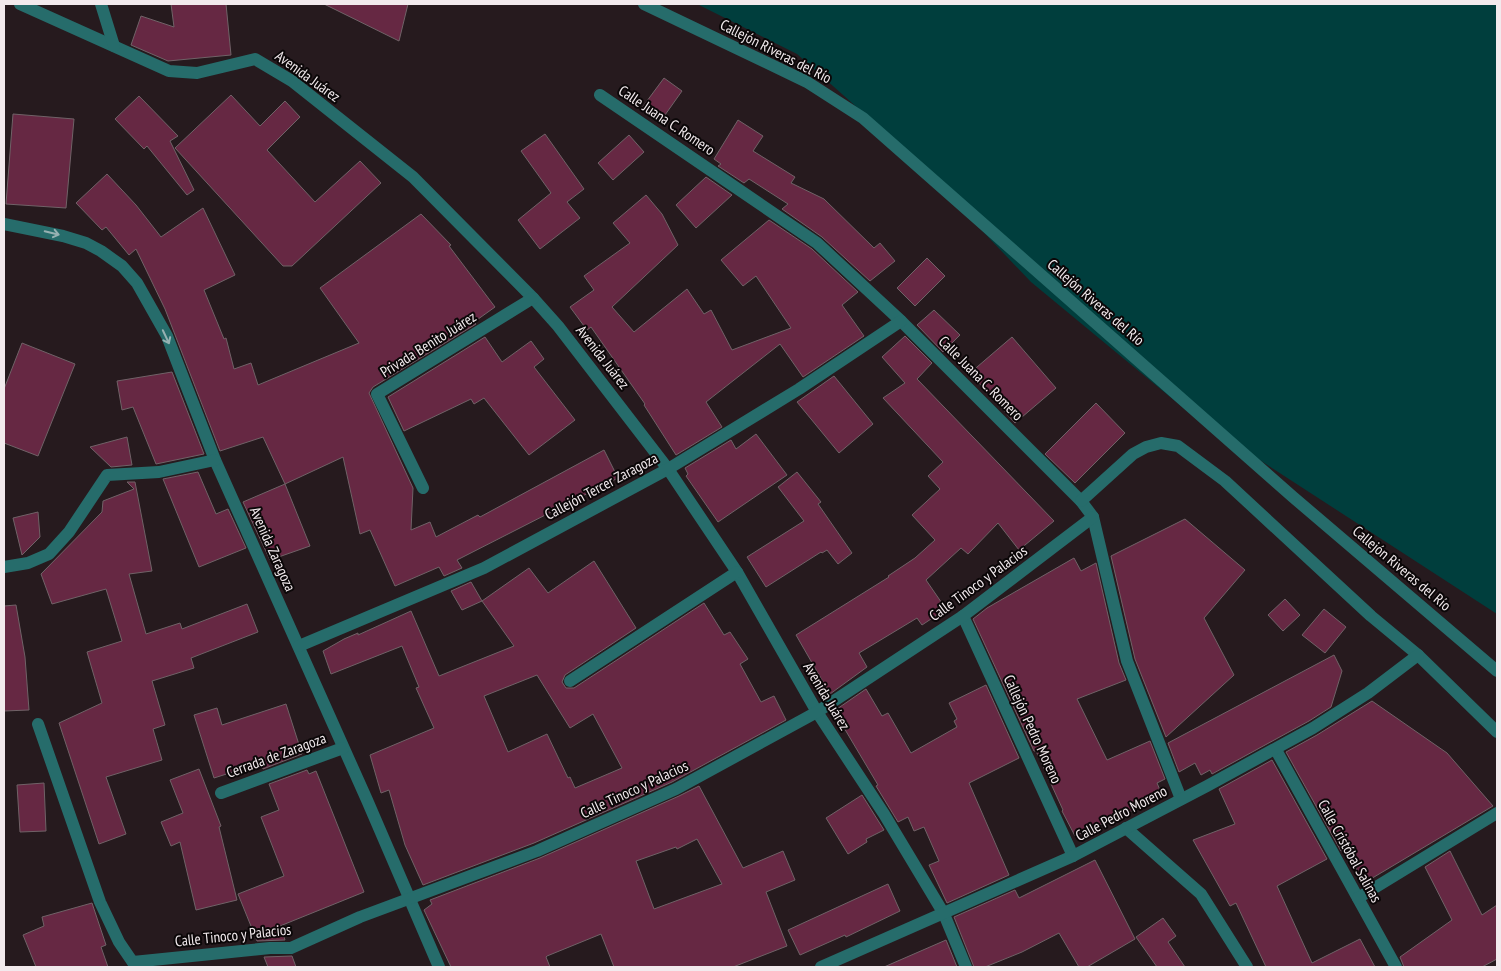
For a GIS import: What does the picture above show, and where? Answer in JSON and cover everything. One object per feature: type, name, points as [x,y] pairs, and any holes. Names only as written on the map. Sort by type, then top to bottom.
[{"type":"street","name":"Avenida Juárez","points":[[20,4],[169,71],[197,73],[255,58],[292,81],[413,177],[533,298],[558,326],[668,469],[737,572],[817,712],[884,814],[944,914],[966,967]]},
{"type":"street","points":[[101,4],[114,46]]},
{"type":"street","name":"Callejón Riveras del Río","points":[[644,4],[807,82],[863,118],[1293,498],[1497,671]]},
{"type":"street","name":"Calle Juana C. Romero","points":[[600,95],[817,243],[901,320],[1081,501],[1093,517],[1127,661],[1181,799]]},
{"type":"street","name":"Avenida Zaragoza","points":[[4,224],[38,230],[86,243],[122,266],[137,283],[167,336],[215,460],[299,646],[439,967]]},
{"type":"street","name":"Privada Benito Juárez","points":[[423,488],[377,394],[533,298]]},
{"type":"street","name":"Callejón Tercer Zaragoza","points":[[299,646],[484,568],[668,469],[799,389],[901,320]]},
{"type":"street","points":[[1081,501],[1133,454],[1146,446],[1161,443],[1178,446],[1225,481],[1371,616],[1418,655],[1497,732]]},
{"type":"street","points":[[4,567],[28,563],[49,554],[69,532],[107,475],[159,472],[215,460]]},
{"type":"street","name":"Calle Tinoco y Palacios","points":[[134,964],[270,948],[291,948],[360,917],[537,851],[676,789],[817,712],[963,616],[1093,517]]},
{"type":"street","points":[[570,681],[737,572]]},
{"type":"street","name":"Callejón Pedro Moreno","points":[[963,616],[1073,856]]},
{"type":"street","name":"Calle Pedro Moreno","points":[[821,967],[1073,856],[1276,750],[1368,693],[1418,655]]},
{"type":"street","points":[[38,724],[100,902],[119,942],[134,964]]},
{"type":"street","name":"Cerrada de Zaragoza","points":[[221,793],[343,748]]},
{"type":"street","name":"Calle Cristóbal Salinas","points":[[1276,750],[1396,967]]},
{"type":"street","points":[[1358,898],[1497,813]]},
{"type":"street","points":[[1126,828],[1201,894],[1247,967]]},
{"type":"water","points":[[697,4],[1497,4],[1497,614],[1198,420],[1031,282],[906,151],[797,54]]},
{"type":"building","points":[[171,4],[226,4],[231,55],[168,61],[131,45],[141,16],[174,27]]},
{"type":"building","points":[[324,4],[408,4],[399,41]]},
{"type":"building","points":[[664,78],[682,91],[660,122],[641,109]]},
{"type":"building","points":[[231,95],[260,126],[285,101],[300,117],[267,150],[315,202],[360,161],[381,183],[292,266],[283,266],[175,148]]},
{"type":"building","points":[[139,96],[178,136],[170,141],[194,190],[187,195],[147,146],[144,149],[115,119]]},
{"type":"building","points":[[13,114],[74,119],[66,208],[6,204]]},
{"type":"building","points":[[738,120],[763,136],[753,151],[795,177],[791,183],[824,199],[874,248],[880,243],[895,261],[870,281],[822,237],[782,209],[788,204],[749,179],[744,183],[718,166],[721,164],[714,159]]},
{"type":"building","points":[[545,134],[584,189],[567,202],[580,218],[540,249],[518,220],[551,193],[521,151]]},
{"type":"building","points":[[629,135],[644,152],[613,180],[598,163]]},
{"type":"building","points":[[107,174],[136,205],[161,237],[203,208],[235,275],[204,290],[224,339],[226,338],[234,369],[251,363],[258,385],[359,343],[320,288],[421,214],[451,245],[449,246],[495,307],[474,322],[476,324],[373,387],[369,393],[413,488],[411,530],[430,522],[436,537],[478,515],[480,517],[604,450],[618,478],[457,560],[462,568],[444,576],[439,567],[395,586],[370,530],[360,534],[343,457],[285,484],[263,437],[220,451],[165,309],[136,249],[129,255],[106,227],[102,230],[76,203]]},
{"type":"building","points":[[706,177],[732,195],[696,228],[676,205]]},
{"type":"building","points":[[646,195],[662,214],[678,245],[612,307],[634,332],[687,289],[704,314],[711,310],[732,350],[791,328],[756,276],[743,286],[721,260],[769,220],[812,249],[858,292],[842,305],[864,336],[803,377],[780,344],[706,402],[722,427],[676,455],[645,404],[591,327],[587,330],[570,307],[594,290],[584,276],[630,243],[613,223]]},
{"type":"building","points":[[927,258],[945,276],[915,306],[897,288]]},
{"type":"building","points":[[934,310],[960,335],[943,352],[917,325]]},
{"type":"building","points":[[905,336],[932,363],[917,379],[1054,521],[1019,550],[998,523],[968,554],[961,548],[926,580],[946,609],[922,625],[917,618],[859,653],[867,667],[830,694],[796,635],[889,577],[935,540],[912,515],[940,489],[928,476],[943,462],[883,398],[905,383],[882,357]]},
{"type":"building","points":[[485,337],[502,362],[531,341],[544,359],[534,367],[575,420],[529,455],[484,398],[474,404],[471,399],[404,431],[388,397]]},
{"type":"building","points":[[1012,337],[1056,388],[1015,423],[970,373]]},
{"type":"building","points":[[22,343],[75,364],[38,456],[4,443],[4,389]]},
{"type":"building","points":[[172,372],[204,454],[156,464],[133,407],[122,410],[117,381]]},
{"type":"building","points":[[834,376],[873,424],[839,453],[797,402]]},
{"type":"building","points":[[1096,403],[1125,433],[1075,483],[1045,454]]},
{"type":"building","points":[[756,434],[787,475],[718,522],[686,476],[688,474],[685,468],[731,440],[736,449]]},
{"type":"building","points":[[127,437],[132,465],[111,467],[90,447]]},
{"type":"building","points":[[198,472],[216,514],[228,509],[246,548],[199,567],[163,479]]},
{"type":"building","points":[[797,472],[821,502],[818,504],[852,553],[838,564],[827,550],[821,552],[766,587],[747,557],[804,521],[778,487]]},
{"type":"building","points":[[127,482],[135,482],[152,571],[129,574],[146,634],[180,623],[182,629],[247,604],[258,632],[191,658],[194,668],[152,681],[165,725],[153,729],[162,760],[106,777],[126,834],[99,844],[59,723],[102,703],[87,652],[122,641],[106,589],[52,604],[41,574],[102,512],[103,501],[134,489]]},
{"type":"building","points":[[285,484],[310,546],[270,560],[243,502]]},
{"type":"building","points":[[38,512],[40,537],[22,555],[13,518]]},
{"type":"building","points":[[1185,519],[1245,570],[1204,618],[1234,675],[1166,737],[1135,659],[1111,556]]},
{"type":"building","points":[[1074,558],[1081,571],[1096,563],[1119,663],[1126,680],[1077,699],[1107,760],[1150,741],[1165,779],[1157,783],[1163,797],[1075,836],[973,619],[987,608]]},
{"type":"building","points":[[594,561],[636,628],[565,675],[562,682],[566,688],[574,688],[704,603],[724,635],[730,632],[748,659],[740,664],[761,702],[774,696],[786,720],[672,782],[534,843],[423,885],[405,845],[389,790],[381,793],[370,755],[434,728],[416,688],[419,687],[402,646],[331,674],[323,651],[344,639],[358,633],[358,635],[411,611],[439,676],[514,646],[482,601],[529,568],[548,593]],"holes":[[[537,675],[570,728],[593,714],[622,768],[575,788],[570,777],[568,778],[547,734],[508,752],[484,696]]]},
{"type":"building","points":[[471,582],[482,601],[462,610],[451,591]]},
{"type":"building","points":[[1285,599],[1300,615],[1283,631],[1268,615]]},
{"type":"building","points":[[16,605],[25,657],[29,710],[4,711],[4,606]]},
{"type":"building","points":[[1324,609],[1346,627],[1325,653],[1302,635]]},
{"type":"building","points":[[1334,655],[1342,671],[1331,707],[1212,774],[1210,770],[1201,775],[1195,763],[1179,772],[1168,743]]},
{"type":"building","points":[[986,685],[1019,758],[969,783],[1009,875],[947,903],[929,865],[939,861],[924,827],[914,831],[908,817],[898,822],[834,711],[866,689],[882,716],[888,713],[911,753],[957,727],[954,721],[957,719],[949,703]]},
{"type":"building","points":[[1372,701],[1447,753],[1493,806],[1364,883],[1345,848],[1341,851],[1286,752]]},
{"type":"building","points":[[286,704],[302,754],[263,769],[261,763],[214,778],[194,715],[217,708],[222,725]]},
{"type":"building","points":[[1272,760],[1327,859],[1277,886],[1312,963],[1360,939],[1375,967],[1266,967],[1236,903],[1230,906],[1193,840],[1235,824],[1219,789]]},
{"type":"building","points":[[199,769],[221,826],[219,827],[237,900],[196,910],[180,842],[171,846],[161,822],[183,813],[170,780]]},
{"type":"building","points":[[307,770],[309,774],[316,771],[364,892],[280,926],[285,940],[257,941],[238,894],[284,876],[261,817],[279,810],[269,784]]},
{"type":"building","points":[[44,783],[46,831],[20,832],[17,785]]},
{"type":"building","points":[[699,786],[743,868],[783,851],[795,880],[766,892],[787,946],[733,967],[614,967],[601,934],[547,956],[550,967],[451,967],[424,910],[432,904],[430,900],[540,858]],"holes":[[[697,839],[722,884],[654,909],[636,861],[676,847],[677,849]]]},
{"type":"building","points":[[862,795],[884,830],[866,839],[867,842],[848,854],[826,818]]},
{"type":"building","points":[[1450,851],[1482,915],[1497,905],[1497,959],[1482,967],[1404,967],[1400,957],[1452,920],[1425,867]]},
{"type":"building","points":[[1095,860],[1135,939],[1087,967],[1079,967],[1059,933],[1022,952],[985,967],[974,967],[954,917],[1015,890],[1019,898]]},
{"type":"building","points":[[888,884],[900,911],[846,937],[845,935],[800,955],[788,930]]},
{"type":"building","points":[[92,903],[106,945],[101,947],[108,967],[36,967],[23,935],[44,926],[42,917]]},
{"type":"building","points":[[1163,918],[1176,936],[1168,942],[1185,967],[1157,967],[1136,937]]},
{"type":"building","points":[[946,940],[957,967],[884,967]]},
{"type":"building","points":[[292,956],[296,967],[268,967],[264,957]]}]
